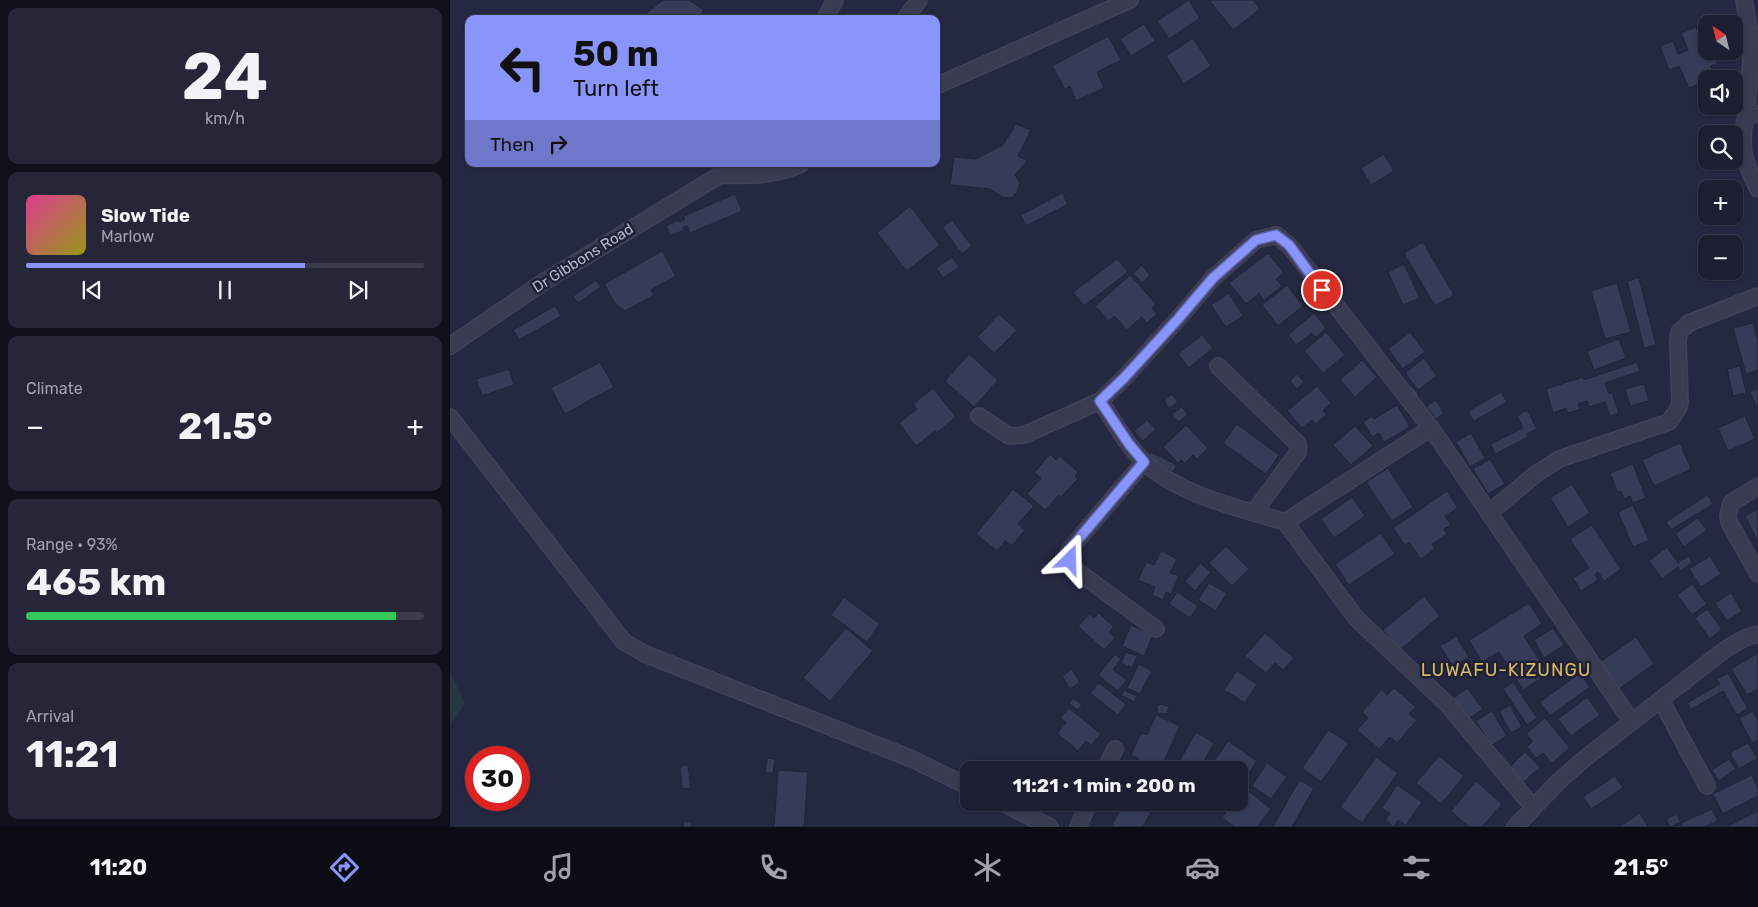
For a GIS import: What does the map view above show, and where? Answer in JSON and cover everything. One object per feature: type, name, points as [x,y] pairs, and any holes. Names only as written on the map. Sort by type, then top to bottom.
[{"type":"street","points":[[827,15],[835,0]]},
{"type":"street","points":[[908,15],[919,0]]},
{"type":"street","points":[[940,84],[1130,0]]},
{"type":"street","points":[[1744,0],[1750,34],[1752,115],[1741,139],[1745,159],[1758,189]]},
{"type":"street","name":"Dr Gibbons Road","points":[[450,346],[542,283],[732,167]]},
{"type":"street","points":[[720,175],[758,175],[778,168]]},
{"type":"street","points":[[979,416],[1008,436],[1024,435],[1100,401],[1158,341],[1213,278],[1256,240],[1276,235],[1289,245],[1431,428],[1632,722]]},
{"type":"street","points":[[1489,513],[1536,474],[1559,459],[1669,422],[1679,407],[1680,400],[1678,343],[1680,332],[1689,323],[1758,296]]},
{"type":"street","points":[[1218,366],[1298,444],[1298,452],[1254,512]]},
{"type":"street","points":[[1100,401],[1129,444],[1144,462],[1168,479],[1194,493],[1285,522],[1356,618],[1447,704],[1533,807]]},
{"type":"street","points":[[450,418],[624,642],[645,654],[912,759],[960,783]]},
{"type":"street","points":[[1285,522],[1431,428]]},
{"type":"street","points":[[1144,462],[1069,550],[1070,560],[1077,571],[1156,629]]},
{"type":"street","points":[[1758,486],[1731,503],[1728,515],[1729,522],[1758,574]]},
{"type":"street","points":[[1515,827],[1533,807],[1584,759],[1735,643],[1758,634]]},
{"type":"street","points":[[1661,700],[1707,786]]},
{"type":"street","points":[[1109,761],[1115,749]]},
{"type":"street","points":[[1019,811],[1050,827]]},
{"type":"street","points":[[1078,827],[1085,811]]},
{"type":"shaded area","points":[[450,672],[465,703],[450,725]]},
{"type":"building","points":[[663,0],[689,0],[704,10],[701,15],[644,15]]},
{"type":"building","points":[[1189,0],[1200,18],[1169,39],[1157,21]]},
{"type":"building","points":[[1209,0],[1253,0],[1260,9],[1233,30]]},
{"type":"building","points":[[1144,24],[1155,41],[1131,56],[1120,39]]},
{"type":"building","points":[[1696,27],[1698,33],[1698,60],[1717,60],[1718,63],[1711,66],[1713,70],[1698,70],[1698,84],[1689,88],[1679,66],[1669,70],[1660,46],[1673,41],[1678,54],[1688,50],[1681,33]]},
{"type":"building","points":[[1108,36],[1121,60],[1097,72],[1104,88],[1076,101],[1070,86],[1065,89],[1052,66]]},
{"type":"building","points":[[1193,38],[1211,66],[1184,84],[1166,56]]},
{"type":"building","points":[[1016,124],[1031,130],[1018,156],[1027,161],[1015,175],[1020,183],[1017,192],[1012,198],[1002,197],[990,189],[950,185],[954,157],[976,159],[1003,145]]},
{"type":"building","points":[[1384,154],[1394,171],[1371,185],[1361,168]]},
{"type":"building","points":[[1062,193],[1068,204],[1026,226],[1021,215]]},
{"type":"building","points":[[735,194],[742,211],[690,233],[687,226],[683,227],[684,230],[670,236],[666,226],[678,220],[679,222],[684,220],[684,216]]},
{"type":"building","points":[[910,206],[940,245],[907,271],[877,233]]},
{"type":"building","points":[[952,220],[972,246],[962,254],[942,227]]},
{"type":"building","points":[[1423,242],[1454,295],[1435,306],[1404,253]]},
{"type":"building","points":[[662,251],[676,276],[651,290],[654,295],[625,311],[615,303],[604,284]]},
{"type":"building","points":[[1268,253],[1284,273],[1276,279],[1282,286],[1264,300],[1259,293],[1246,304],[1229,283]]},
{"type":"building","points":[[952,257],[959,267],[943,278],[936,268]]},
{"type":"building","points":[[1117,259],[1128,272],[1084,306],[1073,292]]},
{"type":"building","points":[[1404,264],[1420,298],[1403,305],[1388,272]]},
{"type":"building","points":[[1142,265],[1150,275],[1142,283],[1133,273]]},
{"type":"building","points":[[1130,275],[1156,304],[1152,308],[1157,314],[1147,323],[1142,317],[1127,330],[1114,316],[1108,321],[1095,306]]},
{"type":"building","points":[[1639,278],[1656,345],[1644,348],[1627,281]]},
{"type":"building","points":[[596,280],[601,287],[578,303],[573,296]]},
{"type":"building","points":[[1617,283],[1631,332],[1605,339],[1591,291]]},
{"type":"building","points":[[1287,285],[1303,306],[1278,326],[1262,305]]},
{"type":"building","points":[[1229,293],[1243,316],[1226,327],[1211,305]]},
{"type":"building","points":[[555,306],[561,316],[519,340],[513,330]]},
{"type":"building","points":[[1314,313],[1326,328],[1316,337],[1312,333],[1296,345],[1288,335]]},
{"type":"building","points":[[999,314],[1017,330],[994,353],[977,337]]},
{"type":"building","points":[[1753,323],[1758,340],[1758,370],[1746,374],[1733,328]]},
{"type":"building","points":[[1326,332],[1345,355],[1323,373],[1304,351]]},
{"type":"building","points":[[1410,332],[1425,352],[1403,369],[1388,349]]},
{"type":"building","points":[[1202,335],[1213,348],[1189,368],[1178,354]]},
{"type":"building","points":[[1619,339],[1626,358],[1594,370],[1587,351]]},
{"type":"building","points":[[969,354],[998,380],[974,407],[945,381]]},
{"type":"building","points":[[1424,358],[1437,376],[1418,390],[1405,373]]},
{"type":"building","points":[[1362,360],[1377,377],[1355,397],[1340,380]]},
{"type":"building","points":[[600,362],[614,387],[565,414],[551,388]]},
{"type":"building","points":[[1637,362],[1640,371],[1605,383],[1609,394],[1612,393],[1619,413],[1610,416],[1605,402],[1589,407],[1587,401],[1578,404],[1580,409],[1568,413],[1566,408],[1553,413],[1546,389],[1583,377],[1584,380]]},
{"type":"building","points":[[1740,366],[1746,393],[1733,396],[1727,369]]},
{"type":"building","points":[[509,369],[514,385],[482,396],[476,379]]},
{"type":"building","points":[[1297,374],[1304,382],[1297,389],[1290,381]]},
{"type":"building","points":[[1644,384],[1649,401],[1630,406],[1625,389]]},
{"type":"building","points":[[1317,386],[1331,403],[1323,410],[1327,415],[1315,424],[1312,420],[1302,428],[1287,411]]},
{"type":"building","points":[[1412,386],[1419,395],[1413,399],[1407,390]]},
{"type":"building","points":[[933,388],[956,417],[916,446],[899,423],[917,409],[913,404]]},
{"type":"building","points":[[1758,388],[1758,409],[1750,392]]},
{"type":"building","points":[[1501,392],[1507,402],[1474,421],[1468,411]]},
{"type":"building","points":[[1172,394],[1178,402],[1169,408],[1164,401]]},
{"type":"building","points":[[1436,400],[1444,413],[1436,419],[1426,407]]},
{"type":"building","points":[[1397,405],[1410,427],[1384,442],[1379,433],[1372,437],[1363,422],[1372,416],[1374,419]]},
{"type":"building","points":[[1182,407],[1188,415],[1178,422],[1172,414]]},
{"type":"building","points":[[1527,410],[1537,429],[1526,434],[1528,437],[1495,454],[1491,444],[1523,428],[1517,416]]},
{"type":"building","points":[[1745,416],[1755,439],[1728,451],[1718,428]]},
{"type":"building","points":[[1147,420],[1156,429],[1143,441],[1134,431]]},
{"type":"building","points":[[1237,424],[1279,455],[1266,474],[1223,443]]},
{"type":"building","points":[[1186,425],[1208,448],[1197,459],[1193,455],[1185,463],[1181,460],[1178,463],[1163,447]]},
{"type":"building","points":[[1355,426],[1373,446],[1351,465],[1333,445]]},
{"type":"building","points":[[1471,433],[1485,458],[1470,467],[1456,442]]},
{"type":"building","points":[[1680,443],[1691,469],[1654,486],[1642,460]]},
{"type":"building","points":[[1151,452],[1177,465],[1173,472],[1147,458]]},
{"type":"building","points":[[1050,454],[1056,460],[1060,456],[1078,472],[1075,476],[1078,479],[1045,510],[1027,494],[1041,478],[1034,473]]},
{"type":"building","points":[[1490,459],[1505,484],[1488,494],[1473,469]]},
{"type":"building","points":[[1633,464],[1646,498],[1633,503],[1630,496],[1624,499],[1621,491],[1618,493],[1610,473]]},
{"type":"building","points":[[1388,468],[1413,507],[1392,521],[1366,482]]},
{"type":"building","points":[[1572,484],[1590,513],[1568,527],[1550,498]]},
{"type":"building","points":[[1013,489],[1034,506],[1018,524],[1025,530],[1012,546],[1005,541],[997,551],[976,534]]},
{"type":"building","points":[[1447,491],[1458,508],[1445,516],[1451,525],[1444,529],[1447,534],[1432,544],[1435,549],[1421,559],[1409,542],[1405,545],[1393,528]]},
{"type":"building","points":[[1707,495],[1713,504],[1671,530],[1666,522]]},
{"type":"building","points":[[1352,497],[1365,516],[1334,538],[1321,519]]},
{"type":"building","points":[[1633,505],[1649,540],[1633,547],[1618,512]]},
{"type":"building","points":[[1758,509],[1758,542],[1745,516]]},
{"type":"building","points":[[1697,518],[1707,530],[1684,547],[1675,534]]},
{"type":"building","points":[[1592,525],[1621,569],[1604,581],[1598,572],[1595,574],[1598,580],[1581,591],[1573,578],[1589,568],[1570,539]]},
{"type":"building","points":[[1381,533],[1395,554],[1349,585],[1335,564]]},
{"type":"building","points":[[1226,546],[1249,569],[1232,586],[1209,563]]},
{"type":"building","points":[[1667,547],[1678,563],[1688,556],[1692,562],[1681,571],[1678,567],[1662,579],[1649,561]]},
{"type":"building","points":[[1161,551],[1177,559],[1170,573],[1179,576],[1171,594],[1166,592],[1163,600],[1152,595],[1155,587],[1138,580],[1146,562],[1154,565]]},
{"type":"building","points":[[1710,556],[1721,574],[1701,587],[1689,569]]},
{"type":"building","points":[[1200,563],[1211,572],[1195,591],[1185,582]]},
{"type":"building","points":[[1209,583],[1227,593],[1216,611],[1198,600]]},
{"type":"building","points":[[1692,584],[1707,604],[1692,615],[1677,595]]},
{"type":"building","points":[[1177,592],[1198,606],[1190,618],[1169,604]]},
{"type":"building","points":[[1731,593],[1742,611],[1727,621],[1715,603]]},
{"type":"building","points":[[1424,596],[1440,616],[1400,650],[1383,630]]},
{"type":"building","points":[[844,597],[880,624],[867,642],[831,615]]},
{"type":"building","points":[[1529,603],[1542,624],[1524,636],[1548,674],[1523,690],[1499,652],[1482,662],[1469,640]]},
{"type":"building","points":[[1707,609],[1722,629],[1710,639],[1695,618]]},
{"type":"building","points":[[1099,613],[1114,627],[1109,632],[1115,638],[1104,650],[1078,626],[1089,614],[1094,618]]},
{"type":"building","points":[[1131,625],[1153,635],[1144,656],[1122,646]]},
{"type":"building","points":[[846,628],[873,651],[830,701],[803,678]]},
{"type":"building","points":[[1553,628],[1564,645],[1544,658],[1534,640]]},
{"type":"building","points":[[1265,633],[1294,658],[1283,670],[1275,663],[1266,673],[1245,656]]},
{"type":"building","points":[[1456,636],[1469,657],[1453,667],[1440,646]]},
{"type":"building","points":[[1636,637],[1654,664],[1616,691],[1597,664]]},
{"type":"building","points":[[1126,652],[1137,656],[1132,668],[1121,663]]},
{"type":"building","points":[[1758,653],[1758,689],[1747,695],[1731,669]]},
{"type":"building","points":[[1115,654],[1121,659],[1113,670],[1127,680],[1118,691],[1098,675]]},
{"type":"building","points":[[1139,664],[1152,671],[1140,694],[1127,688]]},
{"type":"building","points":[[1072,669],[1080,682],[1070,689],[1062,676]]},
{"type":"building","points":[[1237,671],[1257,684],[1245,703],[1224,690]]},
{"type":"building","points":[[1580,673],[1590,687],[1550,716],[1540,702]]},
{"type":"building","points":[[1728,673],[1748,709],[1737,715],[1723,691],[1691,709],[1687,703],[1720,684],[1717,679]]},
{"type":"building","points":[[1513,682],[1537,718],[1527,725],[1503,689]]},
{"type":"building","points":[[1099,683],[1126,704],[1118,715],[1090,693]]},
{"type":"building","points":[[1394,688],[1416,707],[1409,714],[1417,720],[1397,743],[1390,737],[1379,749],[1357,730],[1368,718],[1362,712],[1382,689],[1387,695]]},
{"type":"building","points":[[1467,688],[1483,709],[1467,720],[1452,699]]},
{"type":"building","points":[[1124,690],[1137,696],[1134,702],[1121,695]]},
{"type":"building","points":[[1587,697],[1600,715],[1571,736],[1558,719]]},
{"type":"building","points":[[1073,698],[1082,705],[1078,710],[1069,704]]},
{"type":"building","points":[[1158,704],[1169,706],[1167,714],[1157,713]]},
{"type":"building","points":[[1510,705],[1522,727],[1511,733],[1499,711]]},
{"type":"building","points":[[1069,708],[1101,734],[1091,745],[1086,741],[1078,751],[1057,733],[1066,723],[1060,718]]},
{"type":"building","points":[[1492,711],[1507,736],[1491,746],[1476,721]]},
{"type":"building","points":[[1753,711],[1758,720],[1758,740],[1752,743],[1739,718]]},
{"type":"building","points":[[1156,715],[1180,726],[1164,761],[1138,761],[1139,759],[1131,755],[1141,733],[1147,735]]},
{"type":"building","points":[[1545,718],[1570,748],[1552,763],[1543,753],[1536,758],[1527,747],[1533,741],[1526,734]]},
{"type":"building","points":[[1328,730],[1349,743],[1321,782],[1302,768]]},
{"type":"building","points":[[1196,732],[1214,743],[1204,761],[1180,760]]},
{"type":"building","points":[[1228,741],[1257,761],[1248,775],[1248,761],[1214,761]]},
{"type":"building","points":[[1748,743],[1758,758],[1739,769],[1730,753]]},
{"type":"building","points":[[1525,752],[1540,767],[1523,783],[1509,768]]},
{"type":"building","points":[[1439,756],[1464,776],[1441,804],[1416,783]]},
{"type":"building","points":[[1376,757],[1398,773],[1362,823],[1340,807]]},
{"type":"building","points":[[767,758],[775,759],[773,773],[765,773]]},
{"type":"building","points":[[1729,759],[1736,769],[1719,781],[1712,770]]},
{"type":"building","points":[[1267,763],[1287,777],[1271,799],[1252,786]]},
{"type":"building","points":[[688,765],[691,788],[682,789],[680,766]]},
{"type":"building","points":[[778,770],[808,772],[804,827],[774,827]]},
{"type":"building","points":[[1752,775],[1758,788],[1758,796],[1723,814],[1713,794]]},
{"type":"building","points":[[1615,776],[1623,788],[1591,809],[1583,797]]},
{"type":"building","points":[[1299,780],[1314,788],[1292,827],[1273,827]]},
{"type":"building","points":[[1476,781],[1502,804],[1482,827],[1469,827],[1451,811]]},
{"type":"building","points":[[1397,785],[1422,802],[1406,825],[1398,820],[1394,827],[1385,820],[1390,814],[1382,808]]},
{"type":"building","points":[[1248,790],[1271,809],[1257,827],[1234,827],[1222,817],[1226,811],[1248,811]]},
{"type":"building","points":[[1712,809],[1718,821],[1704,827],[1682,827],[1681,823]]},
{"type":"building","points":[[1119,811],[1151,811],[1143,827],[1111,827]]},
{"type":"building","points":[[1758,811],[1758,827],[1728,826]]},
{"type":"building","points":[[1640,813],[1648,827],[1619,827]]},
{"type":"building","points":[[1677,814],[1680,822],[1670,827],[1666,819]]},
{"type":"building","points":[[684,821],[692,822],[692,827],[683,827]]},
{"type":"district","name":"LUWAFU-KIZUNGU","points":[[1506,670]]},
{"type":"route","points":[[1070,560],[1069,550],[1144,462],[1129,444],[1100,401],[1124,378],[1213,278],[1256,240],[1276,235],[1289,245],[1322,290]]}]
